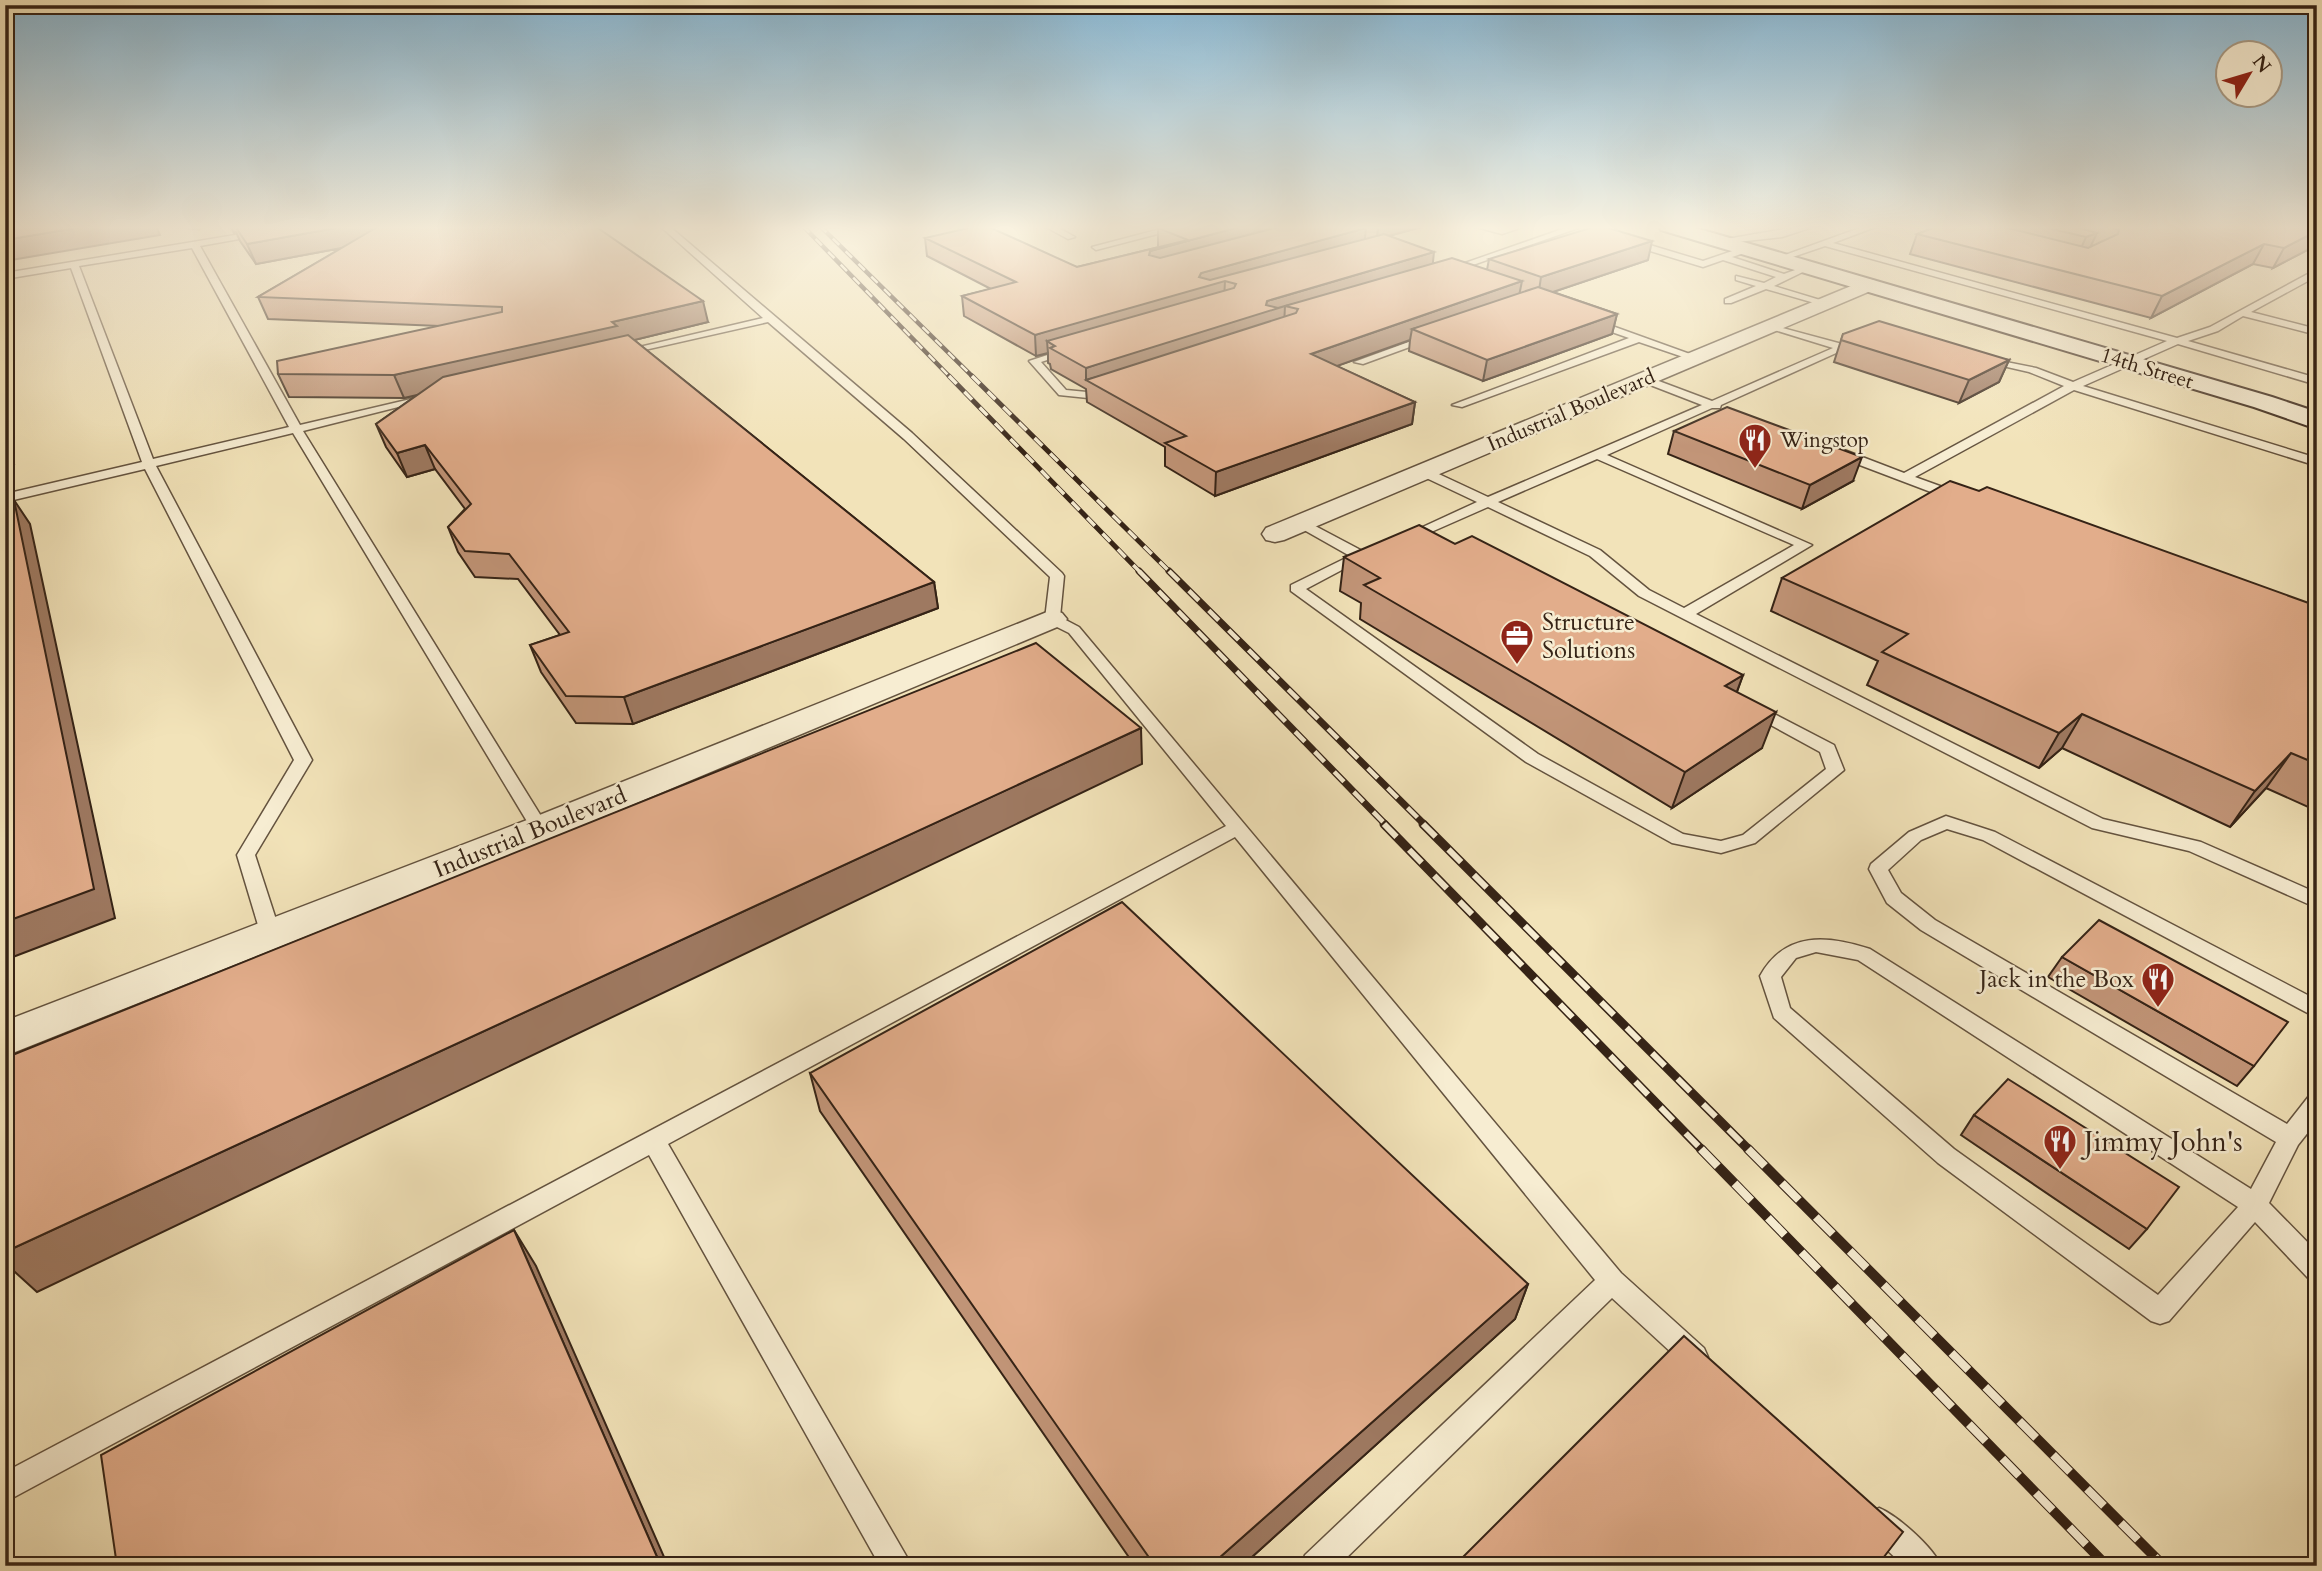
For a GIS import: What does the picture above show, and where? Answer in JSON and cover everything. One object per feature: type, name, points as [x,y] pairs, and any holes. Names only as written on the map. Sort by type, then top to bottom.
[{"type":"main road","name":"14th Street","points":[[1917,299],[2263,402],[2317,421]]},
{"type":"main road","name":"14th Street","points":[[2263,402],[2317,415]]},
{"type":"street","name":"Industrial Boulevard","points":[[1275,534],[1834,299]]},
{"type":"street","name":"Industrial Boulevard","points":[[5,1039],[540,829],[1052,619]]},
{"type":"lane","points":[[87,299],[149,464],[303,760],[246,855],[271,935]]},
{"type":"lane","points":[[225,299],[296,429],[540,829]]},
{"type":"lane","points":[[748,299],[908,436],[1057,576],[1052,619],[1074,631],[1612,1281],[1713,1373]]},
{"type":"lane","points":[[1728,301],[1732,299]]},
{"type":"lane","points":[[1812,299],[1825,303]]},
{"type":"lane","points":[[2027,299],[2317,382]]},
{"type":"lane","points":[[1905,478],[2073,386],[2177,341],[2214,329],[2267,299]]},
{"type":"lane","points":[[2242,313],[2317,332]]},
{"type":"lane","points":[[1574,315],[1696,358]]},
{"type":"lane","points":[[607,357],[770,319]]},
{"type":"lane","points":[[1772,326],[1840,347]]},
{"type":"lane","points":[[1359,362],[1447,331]]},
{"type":"lane","points":[[1398,541],[1428,535],[1488,501],[1869,336]]},
{"type":"lane","points":[[1458,405],[1639,338]]},
{"type":"lane","points":[[1086,346],[1034,361],[1063,393],[1088,395],[1125,383]]},
{"type":"lane","points":[[1976,356],[2032,370],[2073,386],[2317,462]]},
{"type":"lane","points":[[1644,379],[1724,410]]},
{"type":"lane","points":[[5,498],[445,394]]},
{"type":"lane","points":[[1828,449],[1976,504]]},
{"type":"lane","points":[[1595,454],[1805,545],[1686,613]]},
{"type":"lane","points":[[1424,472],[1595,553],[1644,593],[2098,824],[2194,846],[2317,901]]},
{"type":"lane","points":[[1302,523],[1366,554],[1296,589],[1532,758],[1678,839],[1721,847],[1749,839],[1835,770],[1828,749],[1744,704]]},
{"type":"lane","points":[[2290,1138],[1928,925],[1894,898],[1878,869],[1915,836],[1946,822],[1989,836],[2317,1010]]},
{"type":"lane","points":[[5,1488],[1237,828]]},
{"type":"lane","points":[[2317,1102],[2290,1138],[2255,1205],[2160,1312],[1946,1156],[1781,1012],[1770,976],[1789,953],[1816,944],[1863,954],[2255,1205],[2317,1270]]},
{"type":"lane","points":[[653,1140],[897,1566]]},
{"type":"lane","points":[[1316,1566],[1612,1281]]},
{"type":"lane","points":[[1855,1502],[1926,1566]]},
{"type":"building","points":[[314,299],[703,301],[612,322],[617,326],[394,375],[278,374],[277,361],[502,312],[502,307]]},
{"type":"building","points":[[968,299],[1161,299],[1035,335]]},
{"type":"building","points":[[1194,299],[1273,299],[1267,301],[1266,305],[1278,308],[1308,299],[1469,299],[1311,354],[1415,402],[1216,472],[1165,443],[1186,436],[1086,380],[1296,313],[1298,309],[1285,306],[1086,368],[1050,348],[1055,346],[1047,341]]},
{"type":"building","points":[[1501,299],[1574,299],[1617,314],[1487,360],[1412,329]]},
{"type":"building","points":[[1879,321],[2009,360],[1969,380],[1841,340],[1843,334]]},
{"type":"building","points":[[628,335],[934,582],[624,697],[566,696],[530,645],[569,632],[509,554],[465,551],[448,527],[471,504],[425,445],[397,453],[376,424],[443,377]]},
{"type":"building","points":[[1727,407],[1862,457],[1810,485],[1674,431]]},
{"type":"building","points":[[1950,481],[1979,491],[1987,487],[2317,606],[2317,764],[2291,753],[2255,791],[2082,714],[2059,733],[1882,652],[1908,634],[1782,578]]},
{"type":"building","points":[[14,500],[94,889],[5,922],[5,502]]},
{"type":"building","points":[[1419,525],[1455,544],[1472,536],[1743,675],[1725,686],[1776,712],[1685,772],[1364,585],[1380,578],[1344,557]]},
{"type":"building","points":[[1036,643],[1141,728],[5,1252],[5,1058]]},
{"type":"building","points":[[1122,902],[1528,1284],[1210,1566],[1155,1566],[810,1073]]},
{"type":"building","points":[[2099,920],[2288,1022],[2254,1066],[2062,957]]},
{"type":"building","points":[[2008,1079],[2179,1187],[2147,1229],[1974,1115]]},
{"type":"building","points":[[514,1230],[661,1566],[117,1566],[101,1455]]},
{"type":"building","points":[[1684,1336],[1903,1532],[1877,1566],[1454,1566]]},
{"type":"railway","points":[[874,299],[951,378]]},
{"type":"railway","points":[[894,299],[974,378]]},
{"type":"railway","points":[[949,376],[1141,573]]},
{"type":"railway","points":[[972,376],[1171,573]]},
{"type":"railway","points":[[1139,571],[1386,825]]},
{"type":"railway","points":[[1169,571],[1425,825]]},
{"type":"railway","points":[[1384,824],[1703,1151]]},
{"type":"railway","points":[[1423,824],[1748,1149]]},
{"type":"railway","points":[[1701,1149],[2107,1566]]},
{"type":"railway","points":[[1748,1149],[2164,1566]]},
{"type":"place","name":"Wingstop","points":[[1755,470]]},
{"type":"place","name":"Structure Solutions","points":[[1517,666]]},
{"type":"place","name":"Jack in the Box","points":[[2158,1009]]},
{"type":"place","name":"Jimmy John's","points":[[2060,1171]]}]
